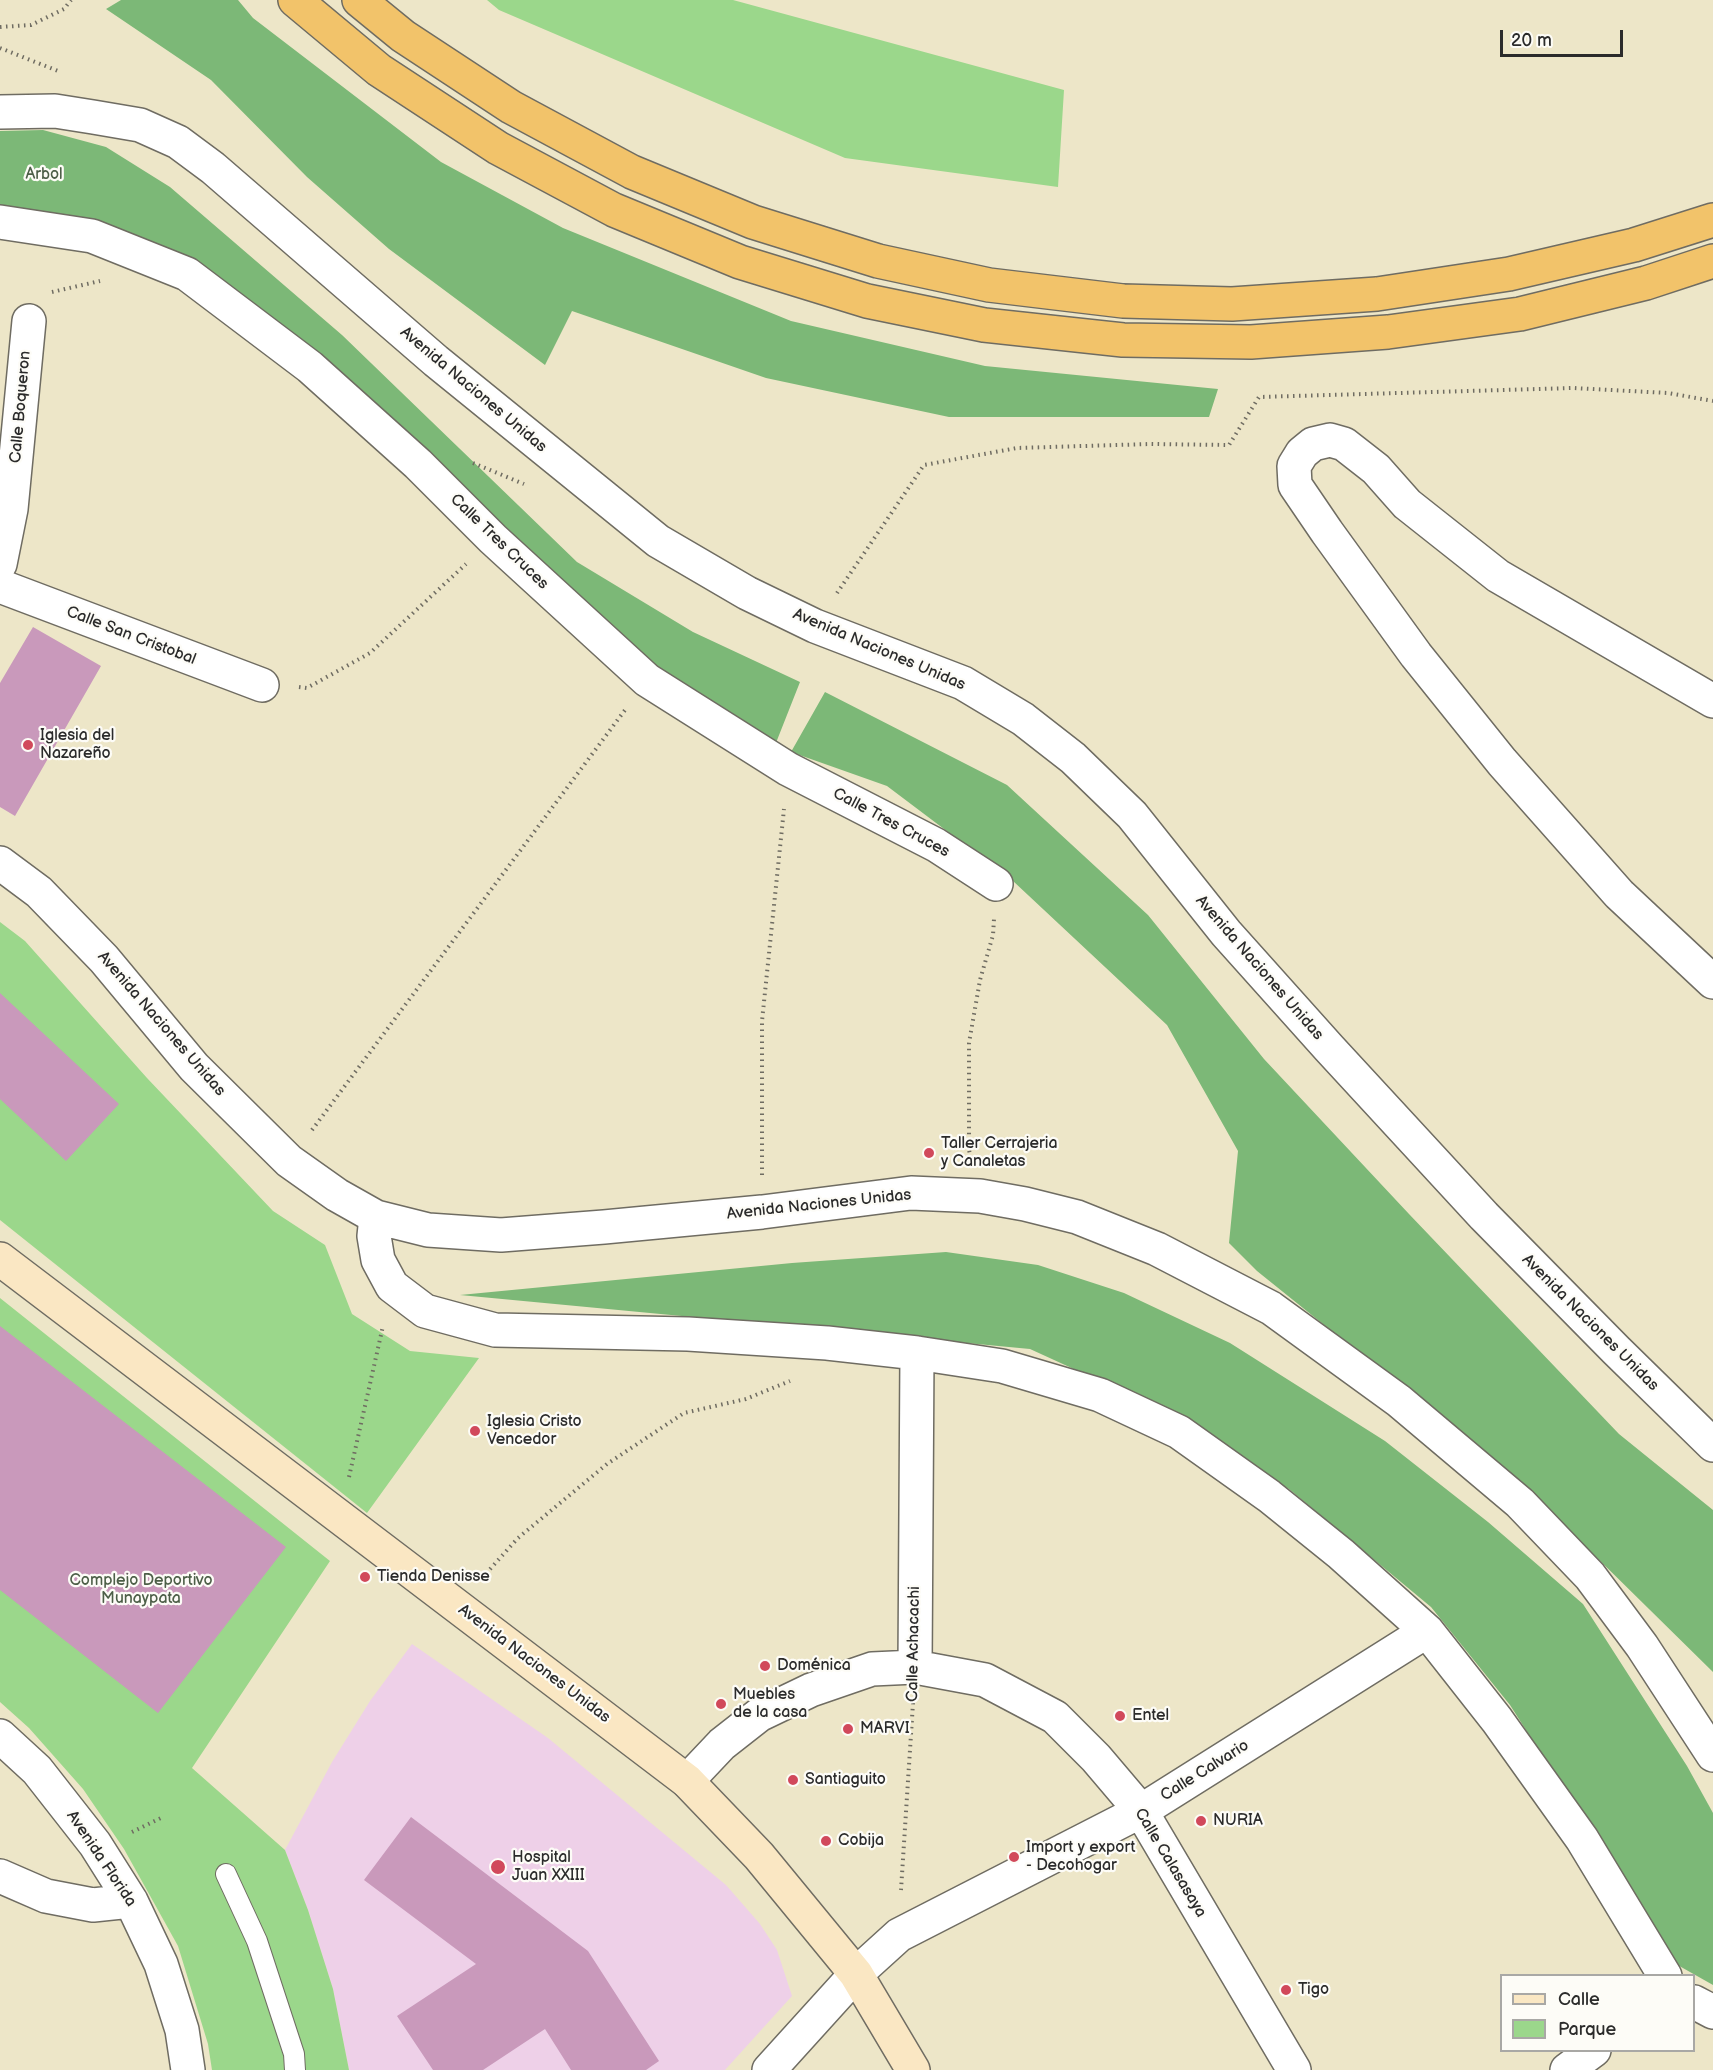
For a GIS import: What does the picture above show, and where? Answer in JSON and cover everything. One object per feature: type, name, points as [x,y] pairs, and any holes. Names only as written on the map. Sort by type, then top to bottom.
[{"type":"highway","points":[[295,0],[379,70],[498,148],[614,210],[740,262],[867,301],[984,325],[1123,340],[1251,342],[1388,332],[1520,314],[1646,283],[1713,261]]},
{"type":"highway","points":[[359,0],[403,36],[511,107],[632,172],[753,222],[878,261],[989,285],[1123,301],[1232,304],[1377,294],[1509,274],[1634,245],[1713,220]]},
{"type":"street","name":"Avenida Naciones Unidas","points":[[0,112],[56,111],[93,117],[140,125],[178,142],[213,168],[436,361],[658,541],[747,593],[815,626],[963,683],[1023,719],[1073,758],[1132,815],[1226,933],[1329,1048],[1484,1216],[1713,1445]]},
{"type":"street","name":"Calle Tres Cruces","points":[[0,222],[92,236],[186,274],[310,367],[418,464],[493,538],[647,680],[788,769],[936,845],[996,884]]},
{"type":"street","name":"Calle Boqueron","points":[[0,564],[11,509],[29,321]]},
{"type":"street","points":[[1713,701],[1498,576],[1407,504],[1376,469],[1344,444],[1330,440],[1313,444],[1302,453],[1294,466],[1295,485],[1327,532],[1416,655],[1502,762],[1619,894],[1713,982]]},
{"type":"street","name":"Calle San Cristobal","points":[[0,586],[262,685]]},
{"type":"street","name":"Avenida Naciones Unidas","points":[[0,863],[39,892],[80,934],[104,959],[194,1067],[289,1161],[337,1195],[376,1217],[428,1230],[501,1235],[762,1212],[911,1193],[980,1196],[1025,1204],[1077,1217],[1157,1249],[1270,1308],[1399,1401],[1520,1503],[1590,1576],[1642,1646],[1713,1755]]},
{"type":"street","points":[[376,1217],[374,1236],[378,1260],[392,1286],[425,1311],[495,1330],[688,1334],[827,1343],[917,1353],[1002,1366],[1035,1375],[1100,1395],[1179,1432],[1278,1503],[1341,1554],[1427,1631],[1497,1720],[1582,1839],[1664,1974]]},
{"type":"street","name":"Avenida Naciones Unidas","points":[[0,1259],[687,1781],[759,1856],[856,1974],[913,2070]]},
{"type":"street","name":"Calle Achacachi","points":[[915,1667],[917,1353]]},
{"type":"street","name":"Calle Calvario","points":[[769,2070],[856,1974],[899,1935],[1141,1811],[1427,1631]]},
{"type":"street","name":"Calle Calasasaya","points":[[687,1781],[722,1744],[759,1715],[811,1690],[872,1670],[915,1667],[985,1680],[1055,1717],[1096,1758],[1141,1811],[1294,2070]]},
{"type":"street","name":"Avenida Florida","points":[[0,1736],[37,1770],[95,1844],[131,1901],[161,1964],[182,2030],[188,2070]]},
{"type":"street","points":[[0,1876],[46,1896],[93,1905],[131,1901]]},
{"type":"street","points":[[1695,2003],[1713,2012]]},
{"type":"street","points":[[1567,2070],[1591,2052]]},
{"type":"lane","points":[[226,1874],[257,1941],[294,2054],[295,2070]]},
{"type":"path","points":[[0,27],[31,25],[64,9],[71,0]]},
{"type":"path","points":[[29,321],[52,291],[109,280],[139,255]]},
{"type":"path","points":[[815,626],[924,465],[1017,448],[1150,444],[1229,445],[1259,397],[1573,388],[1668,393],[1713,401]]},
{"type":"path","points":[[262,685],[307,688],[370,653],[493,538]]},
{"type":"path","points":[[289,1161],[647,680]]},
{"type":"path","points":[[762,1212],[762,1021],[788,769]]},
{"type":"path","points":[[980,1196],[969,1150],[969,1043],[980,980],[993,935],[996,884]]},
{"type":"path","points":[[340,1516],[392,1286]]},
{"type":"path","points":[[458,1606],[518,1538],[607,1464],[684,1413],[746,1399],[803,1375],[827,1343]]},
{"type":"path","name":"Calle Achacachi","points":[[899,1935],[915,1667]]},
{"type":"path","points":[[124,1836],[163,1817]]},
{"type":"shaded area","name":"Hospital Juan XXIII","points":[[412,1644],[548,1738],[726,1885],[760,1924],[777,1950],[792,1996],[725,2070],[349,2070],[333,1989],[308,1910],[285,1850],[332,1762],[370,1701]]},
{"type":"green space","points":[[121,0],[238,0],[253,18],[441,162],[563,228],[791,321],[985,366],[1218,389],[1209,417],[949,417],[766,378],[572,311],[545,365],[389,249],[307,177],[211,80],[106,9]]},
{"type":"green space","points":[[487,0],[733,0],[1064,90],[1058,187],[845,158],[499,10]]},
{"type":"green space","name":"Arbol","points":[[43,130],[106,147],[170,187],[342,335],[577,562],[693,632],[800,682],[770,758],[557,617],[304,376],[182,277],[0,213],[0,131]]},
{"type":"green space","points":[[825,692],[1007,785],[1148,915],[1264,1059],[1619,1434],[1713,1510],[1713,1672],[1523,1485],[1257,1271],[1229,1243],[1238,1151],[1167,1025],[1013,881],[887,786],[791,752]]},
{"type":"green space","points":[[0,922],[25,941],[147,1078],[273,1211],[325,1245],[352,1314],[410,1351],[479,1358],[367,1513],[0,1220]]},
{"type":"green space","points":[[946,1252],[1038,1265],[1124,1293],[1230,1343],[1385,1441],[1488,1522],[1583,1604],[1687,1766],[1713,1813],[1713,1985],[1674,1963],[1510,1705],[1431,1607],[1289,1489],[1146,1402],[1030,1349],[460,1295],[792,1263]]},
{"type":"green space","name":"Complejo Deportivo Munaypata","points":[[0,1298],[330,1561],[192,1768],[285,1850],[308,1910],[333,1989],[349,2070],[212,2070],[208,2044],[178,1946],[124,1849],[83,1789],[29,1728],[0,1702]]},
{"type":"building","name":"Iglesia del Nazareño","points":[[33,627],[101,666],[15,816],[0,807],[0,683]]},
{"type":"building","points":[[0,993],[119,1104],[66,1161],[0,1099]]},
{"type":"building","points":[[0,1326],[286,1547],[158,1713],[0,1590]]},
{"type":"building","points":[[411,1817],[588,1951],[659,2061],[646,2070],[571,2070],[545,2029],[483,2070],[433,2070],[397,2016],[476,1964],[364,1880]]},
{"type":"place","name":"Iglesia del Nazareño","points":[[28,745]]},
{"type":"place","name":"Taller Cerrajeria y Canaletas","points":[[929,1153]]},
{"type":"place","name":"Iglesia Cristo Vencedor","points":[[475,1431]]},
{"type":"place","name":"Tienda Denisse","points":[[365,1577]]},
{"type":"place","name":"Doménica","points":[[765,1666]]},
{"type":"place","name":"Muebles de la casa","points":[[721,1704]]},
{"type":"place","name":"Entel","points":[[1120,1716]]},
{"type":"place","name":"MARVI","points":[[848,1729]]},
{"type":"place","name":"Santiaguito","points":[[793,1780]]},
{"type":"place","name":"NURIA","points":[[1201,1821]]},
{"type":"place","name":"Cobija","points":[[826,1841]]},
{"type":"place","name":"Import y export - Decohogar","points":[[1014,1857]]},
{"type":"place","name":"Hospital Juan XXIII","points":[[498,1867]]},
{"type":"place","name":"Tigo","points":[[1286,1990]]}]
